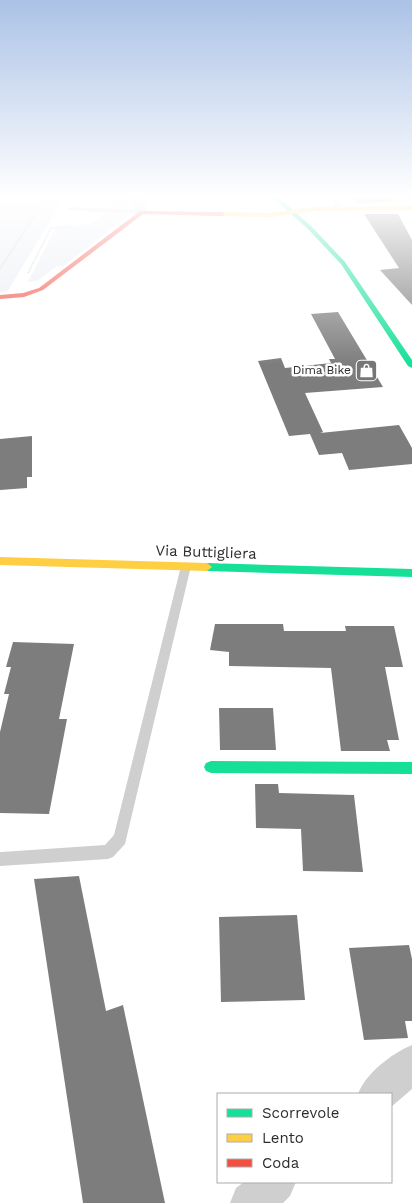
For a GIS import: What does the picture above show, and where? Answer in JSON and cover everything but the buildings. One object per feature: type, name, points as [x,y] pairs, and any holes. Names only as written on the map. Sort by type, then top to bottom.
[{"type":"street","points":[[0,297],[24,295],[41,289],[89,252]]},
{"type":"street","points":[[332,252],[342,262],[382,319],[412,366]]},
{"type":"street","name":"Via Buttigliera","points":[[0,561],[412,573]]},
{"type":"street","points":[[211,767],[412,768]]},
{"type":"street","points":[[378,1093],[412,1064]]},
{"type":"street","points":[[251,1203],[275,1183]]},
{"type":"lane","points":[[2,859],[108,852],[120,839],[186,566]]},
{"type":"path","points":[[0,269],[11,252]]},
{"type":"path","points":[[26,275],[38,252]]},
{"type":"shaded area","points":[[0,252],[31,252],[7,292],[0,292]]},
{"type":"shaded area","points":[[43,252],[81,252],[62,267],[57,266],[37,281],[28,282]]},
{"type":"traffic: fast","points":[[333,252],[343,263],[412,366]]},
{"type":"traffic: fast","points":[[207,567],[412,573]]},
{"type":"traffic: fast","points":[[211,767],[412,768]]},
{"type":"traffic: slow","points":[[0,561],[207,567]]},
{"type":"traffic: jam","points":[[0,297],[24,295],[41,289],[89,252]]},
{"type":"place","name":"Dima Bike","points":[[367,370]]}]
